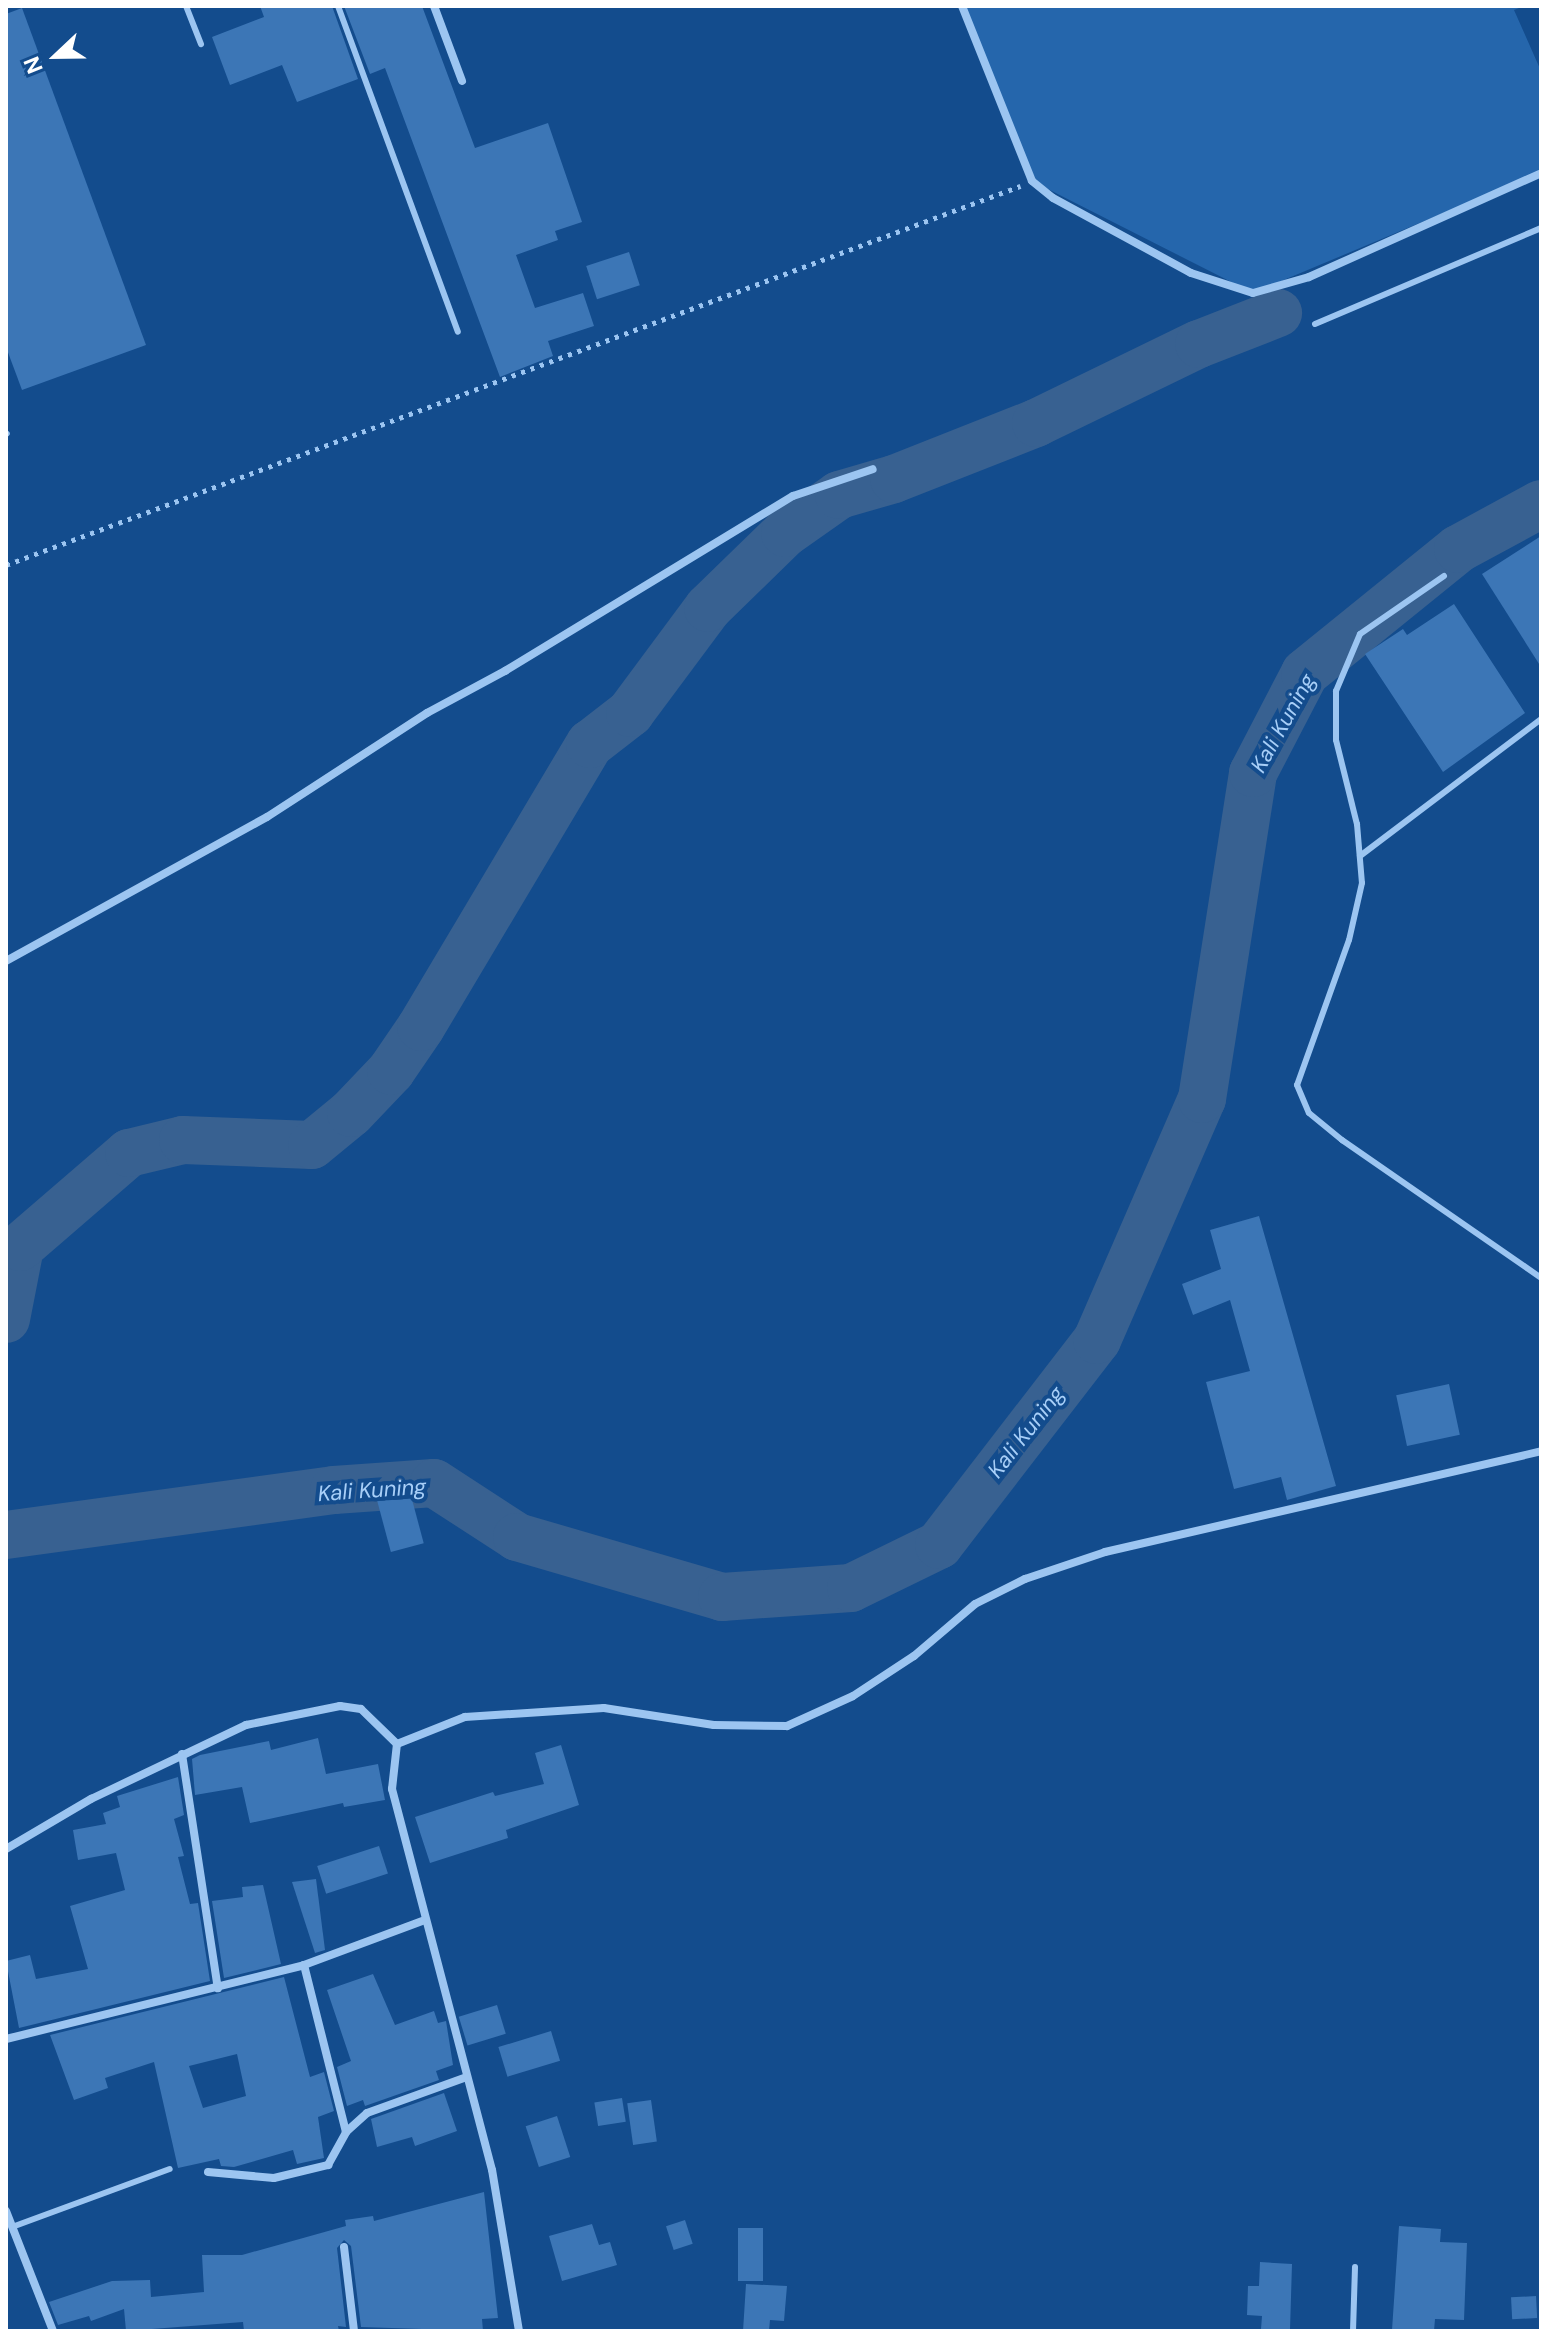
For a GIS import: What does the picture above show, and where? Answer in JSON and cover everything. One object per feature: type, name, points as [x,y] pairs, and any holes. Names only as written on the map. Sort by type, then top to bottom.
[{"type":"street","points":[[434,6],[462,81]]},
{"type":"street","points":[[962,6],[1032,181],[1053,198],[1191,273],[1253,293],[1309,277],[1541,173]]},
{"type":"street","points":[[6,961],[267,817],[427,713],[505,671],[793,496],[873,469]]},
{"type":"street","points":[[397,1744],[465,1717],[604,1708],[714,1725],[787,1726],[853,1696],[914,1656],[975,1604],[1025,1579],[1105,1552],[1541,1451]]},
{"type":"street","points":[[6,1849],[182,1754],[246,1725],[340,1706],[361,1709],[397,1744]]},
{"type":"street","points":[[397,1744],[392,1789],[492,2170],[519,2331]]},
{"type":"street","points":[[182,1754],[218,1988]]},
{"type":"street","points":[[6,2039],[304,1965],[425,1920]]},
{"type":"street","points":[[304,1965],[346,2132]]},
{"type":"street","points":[[208,2172],[274,2178],[328,2165],[346,2132],[367,2113],[467,2077]]},
{"type":"street","points":[[6,2211],[53,2331]]},
{"type":"street","points":[[344,2247],[354,2331]]},
{"type":"lane","points":[[186,6],[201,44]]},
{"type":"lane","points":[[338,6],[458,332]]},
{"type":"lane","points":[[1315,324],[1541,228]]},
{"type":"lane","points":[[1444,576],[1360,634],[1336,691],[1336,740],[1360,856],[1362,883],[1349,940],[1297,1085],[1309,1113],[1342,1140],[1541,1278]]},
{"type":"lane","points":[[1360,856],[1541,719]]},
{"type":"lane","points":[[12,2227],[170,2169]]},
{"type":"lane","points":[[1353,2331],[1355,2267]]},
{"type":"path","points":[[6,565],[1032,181]]},
{"type":"shaded area","points":[[964,6],[1524,6],[1514,10],[1541,71],[1541,172],[1253,293],[1032,181]]},
{"type":"building","points":[[260,6],[332,6],[358,79],[297,102],[282,65],[230,85],[212,37],[264,17]]},
{"type":"building","points":[[344,6],[422,6],[475,148],[548,123],[582,222],[555,231],[558,240],[516,255],[535,308],[583,293],[594,326],[548,341],[553,356],[500,377],[385,68],[370,74]]},
{"type":"building","points":[[22,8],[146,345],[22,390],[6,347],[6,14]]},
{"type":"building","points":[[629,252],[640,285],[597,299],[586,266]]},
{"type":"building","points":[[1541,536],[1541,667],[1482,574]]},
{"type":"building","points":[[1454,604],[1525,713],[1443,772],[1365,654],[1403,629],[1407,635]]},
{"type":"building","points":[[1259,1216],[1336,1486],[1287,1500],[1281,1477],[1234,1489],[1206,1382],[1250,1371],[1230,1300],[1193,1315],[1182,1284],[1221,1269],[1210,1230]]},
{"type":"building","points":[[1449,1384],[1460,1435],[1407,1446],[1396,1395]]},
{"type":"building","points":[[410,1492],[424,1543],[391,1552],[377,1501]]},
{"type":"building","points":[[318,1738],[326,1774],[378,1764],[385,1800],[344,1807],[343,1803],[250,1823],[242,1787],[195,1795],[192,1759],[200,1755],[269,1741],[271,1750]]},
{"type":"building","points":[[561,1745],[579,1805],[506,1830],[508,1838],[430,1863],[415,1817],[493,1792],[495,1796],[544,1784],[535,1753]]},
{"type":"building","points":[[178,1777],[184,1815],[174,1819],[184,1856],[178,1857],[190,1904],[198,1903],[210,1981],[19,2028],[6,1961],[30,1955],[36,1979],[88,1969],[70,1906],[125,1890],[116,1853],[78,1860],[73,1830],[106,1824],[103,1813],[120,1807],[117,1796]]},
{"type":"building","points":[[379,1846],[388,1874],[326,1894],[317,1866]]},
{"type":"building","points":[[316,1879],[325,1950],[315,1953],[292,1882]]},
{"type":"building","points":[[263,1885],[281,1964],[224,1978],[212,1901],[243,1897],[242,1887]]},
{"type":"building","points":[[373,1974],[395,2025],[434,2011],[438,2023],[446,2021],[453,2065],[436,2071],[439,2080],[365,2106],[363,2100],[347,2106],[337,2067],[351,2061],[327,1990]]},
{"type":"building","points":[[284,1977],[310,2077],[324,2072],[334,2111],[318,2117],[324,2158],[297,2164],[293,2150],[234,2167],[221,2166],[219,2159],[178,2168],[154,2062],[105,2078],[108,2088],[74,2100],[50,2035]],"holes":[[[237,2054],[246,2096],[203,2108],[189,2066]]]},
{"type":"building","points":[[497,2005],[506,2034],[468,2045],[459,2017]]},
{"type":"building","points":[[551,2031],[560,2061],[507,2077],[498,2047]]},
{"type":"building","points":[[444,2093],[457,2131],[415,2146],[412,2137],[377,2147],[371,2119]]},
{"type":"building","points":[[622,2098],[626,2122],[598,2126],[594,2102]]},
{"type":"building","points":[[651,2100],[657,2142],[633,2145],[627,2103]]},
{"type":"building","points":[[557,2116],[570,2157],[539,2167],[526,2126]]},
{"type":"building","points":[[484,2192],[498,2318],[482,2319],[483,2331],[361,2327],[351,2246],[344,2240],[337,2248],[346,2327],[338,2326],[339,2331],[244,2331],[243,2322],[126,2331],[124,2309],[91,2321],[89,2316],[58,2325],[49,2302],[112,2281],[150,2280],[151,2297],[204,2292],[202,2255],[242,2255],[346,2226],[345,2220],[373,2216],[374,2221]]},
{"type":"building","points":[[685,2220],[693,2244],[674,2250],[666,2226]]},
{"type":"building","points":[[592,2224],[599,2245],[610,2242],[617,2265],[562,2281],[549,2236]]},
{"type":"building","points":[[1399,2226],[1441,2229],[1440,2242],[1467,2243],[1464,2320],[1435,2319],[1434,2331],[1392,2330]]},
{"type":"building","points":[[738,2228],[763,2228],[763,2281],[738,2281]]},
{"type":"building","points":[[1260,2262],[1292,2264],[1290,2330],[1261,2329],[1262,2316],[1247,2315],[1248,2286],[1259,2286]]},
{"type":"building","points":[[746,2284],[787,2286],[784,2321],[770,2320],[769,2331],[743,2331]]},
{"type":"building","points":[[1536,2296],[1537,2318],[1512,2319],[1511,2297]]},
{"type":"waterway","points":[[6,1319],[20,1247],[129,1153],[183,1140],[312,1145],[351,1113],[391,1071],[421,1027],[590,744],[630,713],[708,608],[785,533],[839,495],[894,479],[1036,423],[1199,344],[1278,313]]},
{"type":"waterway","name":"Kali Kuning","points":[[6,1535],[334,1490],[434,1483],[517,1537],[722,1597],[851,1588],[939,1545],[1097,1340],[1202,1099],[1253,773],[1305,673],[1458,549],[1541,504]]}]
